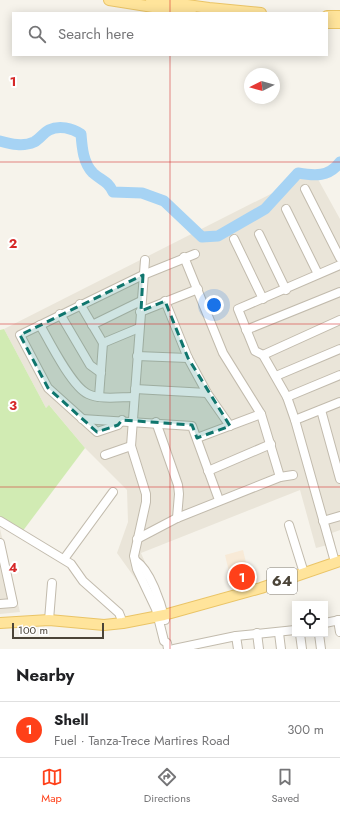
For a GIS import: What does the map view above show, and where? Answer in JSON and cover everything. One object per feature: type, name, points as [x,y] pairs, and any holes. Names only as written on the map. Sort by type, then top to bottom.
[{"type":"main road","points":[[109,0],[185,12]]},
{"type":"main road","points":[[151,0],[251,12]]},
{"type":"main road","points":[[328,16],[340,16]]},
{"type":"main road","points":[[328,23],[340,23]]},
{"type":"main road","name":"64","points":[[0,623],[50,620],[104,625],[123,623],[161,616],[261,588],[338,561]]},
{"type":"street","points":[[305,189],[340,258]]},
{"type":"street","points":[[286,209],[318,274]]},
{"type":"street","points":[[259,234],[286,290]]},
{"type":"street","points":[[234,238],[262,299]]},
{"type":"street","points":[[122,420],[118,425],[97,432],[48,388],[20,335],[143,274],[195,254]]},
{"type":"street","points":[[184,258],[223,353],[261,414],[280,477]]},
{"type":"street","points":[[144,260],[131,446],[146,498],[134,556],[136,561],[142,565],[151,582],[169,640],[167,646]]},
{"type":"street","points":[[338,561],[333,546],[330,542],[287,397],[263,355],[255,352],[238,309],[286,290],[340,265]]},
{"type":"street","points":[[140,312],[165,301],[198,290]]},
{"type":"street","points":[[246,330],[340,292]]},
{"type":"street","points":[[92,325],[141,301]]},
{"type":"street","points":[[165,301],[188,358],[207,393],[230,426]]},
{"type":"street","points":[[80,304],[103,343],[99,397]]},
{"type":"street","points":[[60,314],[90,365],[101,374]]},
{"type":"street","points":[[263,355],[340,320]]},
{"type":"street","points":[[40,325],[77,386],[87,394],[99,397],[135,393],[207,393]]},
{"type":"street","points":[[103,343],[139,328]]},
{"type":"street","points":[[276,376],[340,349]]},
{"type":"street","points":[[137,356],[188,358]]},
{"type":"street","points":[[287,397],[340,376]]},
{"type":"street","points":[[295,420],[340,402]]},
{"type":"street","points":[[321,410],[340,479]]},
{"type":"street","points":[[198,438],[261,414]]},
{"type":"street","points":[[82,419],[156,422],[192,426],[198,438],[219,500]]},
{"type":"street","points":[[156,422],[180,494],[177,518]]},
{"type":"street","points":[[208,471],[271,444]]},
{"type":"street","points":[[105,455],[131,446]]},
{"type":"street","points":[[137,539],[177,518],[219,500],[280,477],[293,475]]},
{"type":"street","points":[[64,559],[113,492]]},
{"type":"street","points":[[324,521],[340,516]]},
{"type":"street","points":[[0,521],[64,559],[76,570],[90,588],[119,613],[123,623]]},
{"type":"street","points":[[289,525],[304,573]]},
{"type":"street","points":[[0,543],[13,603],[0,604]]},
{"type":"street","points":[[50,620],[52,583]]},
{"type":"street","points":[[328,622],[339,620],[340,632]]},
{"type":"street","points":[[174,649],[192,647],[215,640],[236,636],[292,631]]},
{"type":"street","points":[[257,633],[259,649]]},
{"type":"street","points":[[279,633],[281,649]]},
{"type":"street","points":[[236,636],[238,649]]},
{"type":"street","points":[[300,637],[302,649]]},
{"type":"street","points":[[319,637],[321,649]]},
{"type":"street","points":[[215,640],[216,649]]},
{"type":"highlighted area","points":[[143,275],[141,311],[165,301],[188,358],[230,426],[197,438],[192,425],[122,420],[118,425],[97,432],[48,388],[20,335]]},
{"type":"shaded area","points":[[314,172],[340,219],[340,530],[332,533],[335,543],[316,548],[300,490],[141,553],[166,611],[152,602],[117,553],[128,522],[127,490],[85,448],[50,406],[46,408],[4,329]]},
{"type":"shaded area","points":[[0,529],[20,612],[0,614]]},
{"type":"shaded area","points":[[243,550],[252,588],[234,592],[225,555]]},
{"type":"green space","points":[[4,329],[46,408],[49,405],[85,448],[22,532],[0,519],[0,330]]},
{"type":"waterway","points":[[0,141],[17,144],[30,144],[53,128],[65,128],[77,132],[81,134],[87,165],[93,173],[107,183],[113,192],[142,193],[164,201],[202,237],[218,236],[265,209],[298,173],[310,175],[326,173],[336,167],[340,162]]},
{"type":"place","name":"Shell","points":[[242,577]]}]
